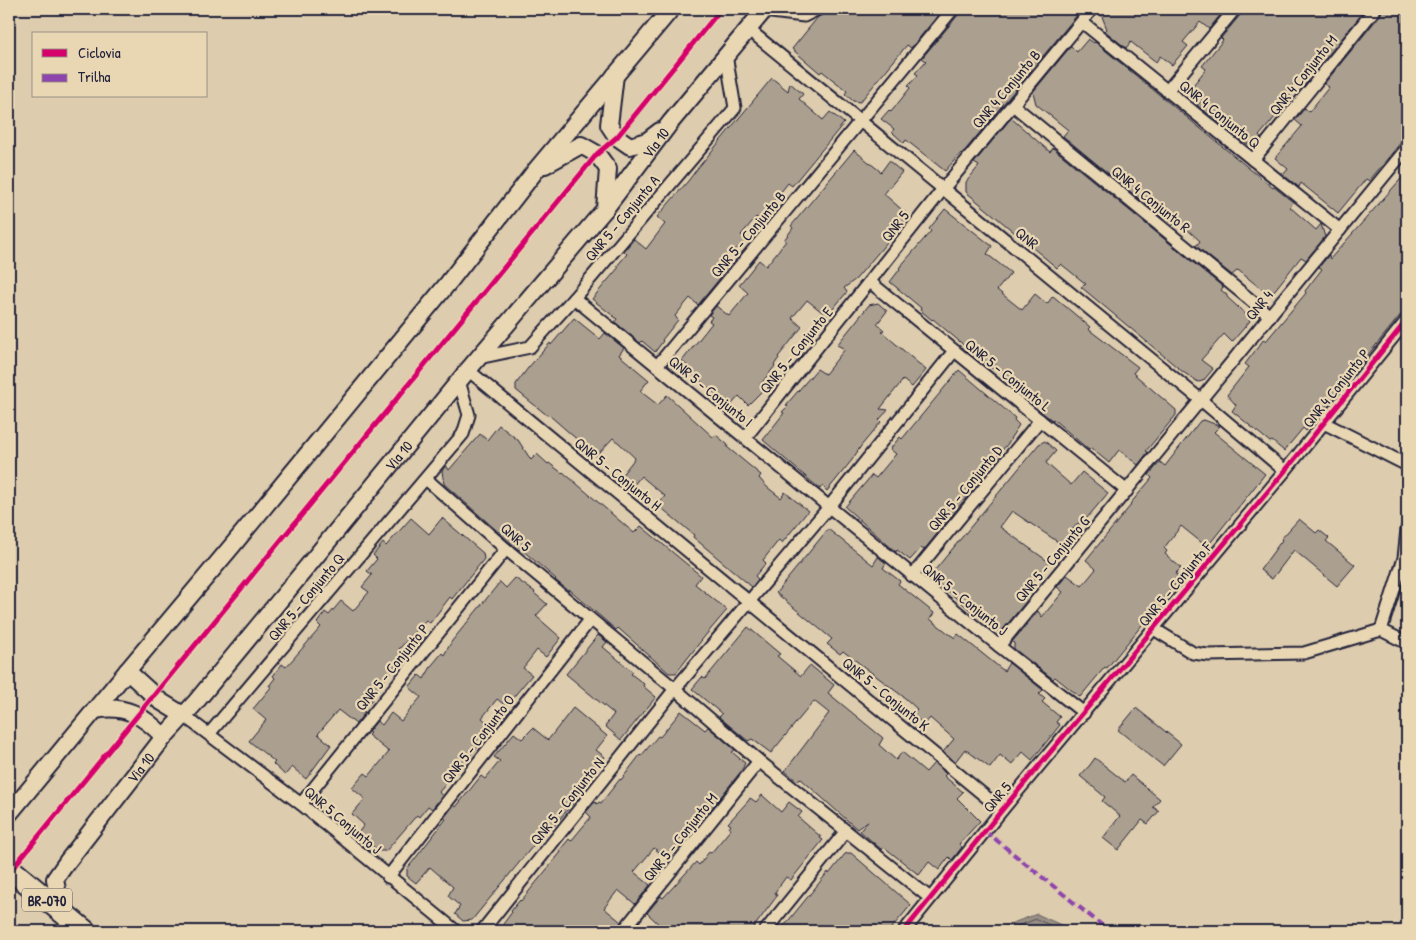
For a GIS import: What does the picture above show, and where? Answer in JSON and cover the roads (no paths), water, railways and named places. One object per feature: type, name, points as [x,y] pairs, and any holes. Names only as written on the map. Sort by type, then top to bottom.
[{"type":"highway","name":"BR-070","points":[[9,868],[84,931]]},
{"type":"main road","points":[[9,814],[232,546],[443,289],[536,170],[671,9]]},
{"type":"main road","name":"Via 10","points":[[61,912],[55,879],[164,737],[298,578],[468,369],[605,209],[670,123],[764,10]]},
{"type":"main road","points":[[615,75],[608,125],[617,138],[630,146],[647,141],[670,123]]},
{"type":"main road","points":[[536,170],[581,145],[597,154],[608,169],[605,209]]},
{"type":"main road","points":[[127,670],[160,702],[183,716]]},
{"type":"main road","points":[[96,710],[110,707],[124,709],[154,726],[164,737]]},
{"type":"street","points":[[764,10],[804,16],[818,9]]},
{"type":"street","name":"QNR 5 - Conjunto B","points":[[657,366],[953,9]]},
{"type":"street","name":"QNR 4 Conjunto B","points":[[943,189],[1092,9]]},
{"type":"street","points":[[1167,91],[1235,9]]},
{"type":"street","name":"QNR 4 Conjunto M","points":[[1253,160],[1376,9]]},
{"type":"street","name":"QNR 4 Conjunto Q","points":[[1082,22],[1340,230]]},
{"type":"street","name":"QNR","points":[[748,29],[1285,471]]},
{"type":"street","name":"QNR 5 - Conjunto A","points":[[468,369],[530,347],[735,108],[726,55]]},
{"type":"street","name":"QNR 4 Conjunto R","points":[[1013,105],[1270,316]]},
{"type":"street","name":"QNR 4","points":[[1201,400],[1407,148]]},
{"type":"street","name":"QNR 5","points":[[870,282],[943,189]]},
{"type":"street","name":"QNR 5 - Conjunto L","points":[[870,282],[1127,491]]},
{"type":"street","name":"QNR 5 - Conjunto E","points":[[745,438],[870,282]]},
{"type":"street","name":"QNR 5 - Conjunto I","points":[[574,298],[828,507]]},
{"type":"street","name":"QNR 4 Conjunto P","points":[[1285,471],[1407,320]]},
{"type":"street","points":[[675,688],[750,602],[954,351]]},
{"type":"street","points":[[426,479],[463,434],[469,415],[468,369]]},
{"type":"street","name":"QNR 5 - Conjunto H","points":[[468,369],[750,602]]},
{"type":"street","points":[[1127,491],[1201,400]]},
{"type":"street","name":"QNR 5 - Conjunto D","points":[[912,576],[1040,420]]},
{"type":"street","points":[[1324,423],[1407,465]]},
{"type":"street","name":"QNR 5 - Conjunto F","points":[[1084,713],[1285,471]]},
{"type":"street","name":"QNR 5","points":[[426,479],[506,549],[675,688],[759,761],[930,898],[1084,713]]},
{"type":"street","name":"QNR 5 - Conjunto Q","points":[[209,734],[426,479]]},
{"type":"street","name":"QNR 5 - Conjunto G","points":[[999,646],[1127,491]]},
{"type":"street","name":"QNR 5 - Conjunto J","points":[[828,507],[1084,713]]},
{"type":"street","points":[[1381,630],[1404,558],[1407,528]]},
{"type":"street","name":"QNR 5 - Conjunto P","points":[[301,804],[506,549]]},
{"type":"street","name":"QNR 5 - Conjunto K","points":[[750,602],[1002,810]]},
{"type":"street","name":"QNR 5 - Conjunto O","points":[[388,877],[590,620]]},
{"type":"street","points":[[1154,629],[1193,653],[1208,655],[1304,653],[1381,630],[1407,643]]},
{"type":"street","name":"QNR 5 - Conjunto N","points":[[482,931],[675,688]]},
{"type":"street","points":[[183,716],[209,734]]},
{"type":"street","name":"QNR 5 Conjunto J","points":[[209,734],[301,804],[456,931]]},
{"type":"street","name":"QNR 5 - Conjunto M","points":[[623,931],[759,761]]},
{"type":"street","points":[[765,931],[846,831]]},
{"type":"street","points":[[904,931],[930,898]]},
{"type":"water","points":[[1037,914],[1074,931],[991,931]]}]
